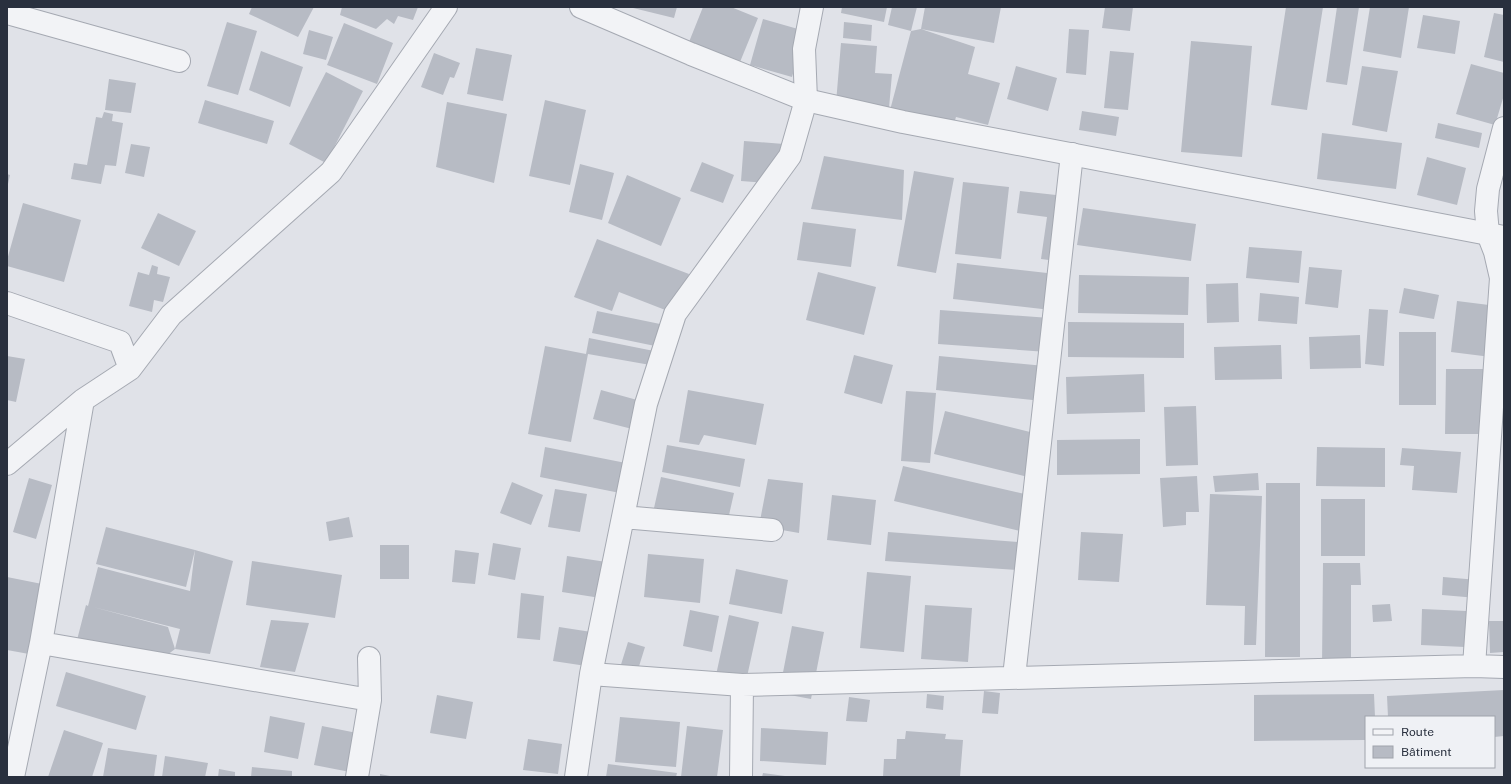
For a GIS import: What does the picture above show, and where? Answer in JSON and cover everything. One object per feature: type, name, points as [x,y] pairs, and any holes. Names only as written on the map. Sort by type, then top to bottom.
[{"type":"street","points":[[7,464],[83,400],[130,369],[171,315],[331,172],[446,7]]},
{"type":"street","points":[[581,7],[691,54],[806,100],[903,122],[1496,235]]},
{"type":"street","points":[[576,777],[591,674],[646,404],[675,314],[790,156],[806,100],[804,49],[812,7]]},
{"type":"street","points":[[7,13],[179,61]]},
{"type":"street","points":[[1474,666],[1501,278],[1496,252],[1496,235],[1486,211],[1488,189],[1504,128]]},
{"type":"street","points":[[1014,677],[1072,154]]},
{"type":"street","points":[[7,303],[120,342],[130,369]]},
{"type":"street","points":[[14,777],[41,643],[83,400]]},
{"type":"street","points":[[623,517],[772,530]]},
{"type":"street","points":[[41,643],[370,700]]},
{"type":"street","points":[[357,777],[370,700],[369,658]]},
{"type":"street","points":[[591,674],[742,685],[1474,666],[1504,667]]},
{"type":"street","points":[[741,777],[742,685]]},
{"type":"building","points":[[252,7],[314,7],[298,37],[249,14]]},
{"type":"building","points":[[342,7],[418,7],[413,20],[398,16],[394,24],[387,19],[376,29],[340,15]]},
{"type":"building","points":[[629,7],[677,7],[674,18]]},
{"type":"building","points":[[703,7],[731,7],[758,18],[740,62],[689,42]]},
{"type":"building","points":[[842,7],[887,7],[884,22],[841,13]]},
{"type":"building","points":[[892,7],[917,7],[911,31],[888,25]]},
{"type":"building","points":[[925,7],[1001,7],[994,43],[921,29]]},
{"type":"building","points":[[1105,7],[1133,7],[1130,31],[1102,28]]},
{"type":"building","points":[[1286,7],[1323,7],[1307,110],[1271,105]]},
{"type":"building","points":[[1337,7],[1359,7],[1347,85],[1326,82]]},
{"type":"building","points":[[1370,7],[1409,7],[1401,58],[1363,51]]},
{"type":"building","points":[[1494,13],[1504,15],[1504,62],[1484,57]]},
{"type":"building","points":[[1423,15],[1460,21],[1455,54],[1417,48]]},
{"type":"building","points":[[763,19],[805,31],[792,77],[750,65]]},
{"type":"building","points":[[227,22],[257,31],[238,95],[207,86]]},
{"type":"building","points":[[844,22],[872,25],[871,41],[843,38]]},
{"type":"building","points":[[344,23],[393,43],[377,84],[327,65]]},
{"type":"building","points":[[921,29],[975,47],[968,74],[1000,83],[988,125],[956,117],[950,137],[889,114],[911,31]]},
{"type":"building","points":[[1069,29],[1089,30],[1086,75],[1066,73]]},
{"type":"building","points":[[309,30],[333,37],[326,60],[303,54]]},
{"type":"building","points":[[1191,41],[1252,46],[1242,157],[1181,152]]},
{"type":"building","points":[[841,43],[877,46],[875,73],[892,74],[889,108],[836,103]]},
{"type":"building","points":[[476,48],[512,55],[503,101],[467,94]]},
{"type":"building","points":[[261,51],[303,67],[290,107],[249,90]]},
{"type":"building","points":[[1110,51],[1134,53],[1128,110],[1104,108]]},
{"type":"building","points":[[434,53],[460,63],[454,78],[450,77],[443,95],[421,87]]},
{"type":"building","points":[[1471,64],[1504,73],[1504,95],[1495,125],[1456,114]]},
{"type":"building","points":[[1016,66],[1057,78],[1048,111],[1007,99]]},
{"type":"building","points":[[1362,66],[1398,71],[1387,132],[1352,125]]},
{"type":"building","points":[[326,72],[363,91],[326,163],[289,144]]},
{"type":"building","points":[[109,79],[136,83],[131,113],[105,110]]},
{"type":"building","points":[[205,100],[274,121],[267,144],[198,123]]},
{"type":"building","points":[[545,100],[586,110],[570,185],[529,176]]},
{"type":"building","points":[[447,102],[507,114],[494,183],[436,167]]},
{"type":"building","points":[[1082,111],[1119,117],[1116,136],[1079,130]]},
{"type":"building","points":[[104,112],[113,114],[112,121],[123,123],[116,166],[105,165],[101,184],[71,179],[74,163],[87,165],[96,117],[102,118]]},
{"type":"building","points":[[1438,123],[1482,133],[1479,148],[1435,138]]},
{"type":"building","points":[[1322,133],[1402,143],[1396,189],[1317,179]]},
{"type":"building","points":[[744,141],[784,144],[781,184],[741,181]]},
{"type":"building","points":[[131,144],[150,147],[144,177],[125,173]]},
{"type":"building","points":[[824,156],[904,170],[902,220],[811,209]]},
{"type":"building","points":[[1427,157],[1466,168],[1457,205],[1417,195]]},
{"type":"building","points":[[702,162],[734,175],[723,203],[690,191]]},
{"type":"building","points":[[580,164],[614,173],[602,220],[569,212]]},
{"type":"building","points":[[914,171],[954,178],[936,273],[897,266]]},
{"type":"building","points":[[7,174],[10,175],[8,184],[7,184]]},
{"type":"building","points":[[627,175],[681,198],[661,246],[608,223]]},
{"type":"building","points":[[963,182],[1009,187],[1001,259],[955,254]]},
{"type":"building","points":[[1020,191],[1065,196],[1057,261],[1041,259],[1047,217],[1017,213]]},
{"type":"building","points":[[23,203],[81,220],[64,282],[7,266],[7,260]]},
{"type":"building","points":[[1083,208],[1196,224],[1191,261],[1077,245]]},
{"type":"building","points":[[158,213],[196,231],[179,266],[141,248]]},
{"type":"building","points":[[803,222],[856,229],[851,267],[797,260]]},
{"type":"building","points":[[597,239],[689,274],[673,313],[619,292],[612,311],[574,297]]},
{"type":"building","points":[[1249,247],[1302,251],[1299,283],[1246,278]]},
{"type":"building","points":[[957,263],[1056,274],[1051,310],[953,299]]},
{"type":"building","points":[[152,265],[158,267],[157,274],[170,277],[163,302],[154,300],[152,312],[129,306],[138,272],[149,275]]},
{"type":"building","points":[[1309,267],[1342,270],[1338,308],[1305,304]]},
{"type":"building","points":[[818,272],[876,287],[864,335],[806,320]]},
{"type":"building","points":[[1079,275],[1189,277],[1188,315],[1078,313]]},
{"type":"building","points":[[1238,283],[1239,322],[1207,323],[1206,284]]},
{"type":"building","points":[[1404,288],[1439,295],[1434,319],[1399,313]]},
{"type":"building","points":[[1260,293],[1299,297],[1297,324],[1258,321]]},
{"type":"building","points":[[1457,301],[1497,306],[1491,357],[1451,352]]},
{"type":"building","points":[[1369,309],[1388,310],[1384,366],[1365,364]]},
{"type":"building","points":[[940,310],[1050,318],[1047,352],[938,344]]},
{"type":"building","points":[[597,311],[665,325],[660,347],[592,333]]},
{"type":"building","points":[[1068,322],[1184,323],[1184,358],[1068,357]]},
{"type":"building","points":[[1399,332],[1436,332],[1436,405],[1399,405]]},
{"type":"building","points":[[1360,335],[1361,368],[1310,369],[1309,337]]},
{"type":"building","points":[[589,338],[659,352],[656,366],[588,354],[571,442],[528,434],[545,346],[586,354]]},
{"type":"building","points":[[1281,345],[1282,379],[1215,380],[1214,347]]},
{"type":"building","points":[[854,355],[893,365],[882,404],[844,393]]},
{"type":"building","points":[[7,356],[25,359],[16,402],[7,400]]},
{"type":"building","points":[[939,356],[1045,366],[1042,401],[936,390]]},
{"type":"building","points":[[1446,369],[1490,369],[1489,434],[1445,434]]},
{"type":"building","points":[[1144,374],[1145,412],[1067,414],[1066,377]]},
{"type":"building","points":[[601,390],[648,403],[640,431],[593,419]]},
{"type":"building","points":[[688,390],[764,404],[756,445],[704,435],[699,445],[679,442]]},
{"type":"building","points":[[906,391],[936,393],[930,463],[901,461]]},
{"type":"building","points":[[1196,406],[1198,465],[1166,466],[1164,407]]},
{"type":"building","points":[[945,411],[1038,434],[1028,477],[934,454]]},
{"type":"building","points":[[1140,439],[1140,474],[1057,475],[1057,440]]},
{"type":"building","points":[[667,445],[745,459],[740,487],[662,472]]},
{"type":"building","points":[[545,447],[636,465],[630,495],[540,477]]},
{"type":"building","points":[[1317,447],[1385,448],[1385,487],[1316,486]]},
{"type":"building","points":[[1402,448],[1461,452],[1457,493],[1412,490],[1414,466],[1400,465]]},
{"type":"building","points":[[903,466],[1029,495],[1020,531],[894,501]]},
{"type":"building","points":[[1258,473],[1259,490],[1215,492],[1213,476]]},
{"type":"building","points":[[1197,476],[1199,512],[1186,512],[1186,525],[1163,527],[1160,478]]},
{"type":"building","points":[[661,477],[734,493],[727,524],[654,508]]},
{"type":"building","points":[[29,478],[52,485],[36,539],[13,532]]},
{"type":"building","points":[[768,479],[803,483],[799,533],[759,526]]},
{"type":"building","points":[[512,482],[543,495],[531,525],[500,513]]},
{"type":"building","points":[[1266,483],[1300,483],[1300,657],[1265,657]]},
{"type":"building","points":[[555,489],[587,494],[580,532],[548,527]]},
{"type":"building","points":[[1210,494],[1262,496],[1256,645],[1244,645],[1245,606],[1206,605]]},
{"type":"building","points":[[832,495],[876,500],[871,545],[827,540]]},
{"type":"building","points":[[1321,499],[1365,499],[1365,556],[1321,556]]},
{"type":"building","points":[[349,517],[353,537],[329,541],[326,522]]},
{"type":"building","points":[[106,527],[195,550],[186,587],[96,564]]},
{"type":"building","points":[[888,532],[1019,542],[1017,570],[885,561]]},
{"type":"building","points":[[1081,532],[1123,534],[1119,582],[1078,580]]},
{"type":"building","points":[[493,543],[521,548],[515,580],[488,575]]},
{"type":"building","points":[[380,545],[409,545],[409,579],[380,579]]},
{"type":"building","points":[[195,550],[233,561],[210,654],[175,649],[158,662],[77,640],[98,567],[190,591]],"holes":[[[93,607],[180,629],[175,649],[168,627]]]},
{"type":"building","points":[[455,550],[479,553],[475,584],[452,582]]},
{"type":"building","points":[[648,554],[704,559],[700,603],[644,597]]},
{"type":"building","points":[[567,556],[613,563],[607,599],[562,592]]},
{"type":"building","points":[[252,561],[342,575],[335,618],[246,605]]},
{"type":"building","points":[[1323,563],[1360,563],[1361,585],[1351,585],[1351,666],[1322,666]]},
{"type":"building","points":[[736,569],[788,580],[782,614],[729,604]]},
{"type":"building","points":[[867,572],[911,576],[904,652],[860,648]]},
{"type":"building","points":[[7,577],[42,584],[29,654],[7,650]]},
{"type":"building","points":[[1443,577],[1478,580],[1477,598],[1442,595]]},
{"type":"building","points":[[521,593],[544,596],[540,640],[517,638]]},
{"type":"building","points":[[1390,604],[1392,621],[1373,622],[1372,605]]},
{"type":"building","points":[[925,605],[972,608],[968,662],[921,659]]},
{"type":"building","points":[[1422,609],[1467,611],[1465,647],[1421,645]]},
{"type":"building","points":[[690,610],[719,616],[712,652],[683,646]]},
{"type":"building","points":[[729,615],[759,622],[743,695],[713,689]]},
{"type":"building","points":[[271,620],[309,623],[295,672],[260,667]]},
{"type":"building","points":[[1489,621],[1504,621],[1504,652],[1490,653]]},
{"type":"building","points":[[792,626],[824,632],[811,699],[779,693]]},
{"type":"building","points":[[559,627],[598,633],[593,667],[553,661]]},
{"type":"building","points":[[628,642],[645,647],[636,676],[619,671]]},
{"type":"building","points":[[66,672],[146,696],[136,730],[56,706]]},
{"type":"building","points":[[1504,690],[1504,736],[1495,737],[1495,716],[1388,716],[1387,696]]},
{"type":"building","points":[[984,691],[1000,693],[998,714],[982,713]]},
{"type":"building","points":[[927,694],[944,696],[943,710],[926,708]]},
{"type":"building","points":[[1374,694],[1375,716],[1365,716],[1365,740],[1254,741],[1254,695]]},
{"type":"building","points":[[437,695],[473,702],[466,739],[430,733]]},
{"type":"building","points":[[849,697],[870,700],[867,722],[846,721]]},
{"type":"building","points":[[270,716],[305,723],[298,759],[264,752]]},
{"type":"building","points":[[620,717],[680,722],[676,767],[615,762]]},
{"type":"building","points":[[322,726],[357,733],[350,772],[314,765]]},
{"type":"building","points":[[687,726],[723,730],[717,777],[681,777]]},
{"type":"building","points":[[761,728],[828,732],[826,765],[760,761]]},
{"type":"building","points":[[64,730],[103,743],[92,777],[48,777]]},
{"type":"building","points":[[906,731],[946,734],[945,739],[963,740],[960,777],[883,777],[884,759],[896,759],[897,739],[905,739]]},
{"type":"building","points":[[528,739],[562,744],[558,774],[523,770]]},
{"type":"building","points":[[108,748],[157,755],[154,777],[103,777]]},
{"type":"building","points":[[165,756],[208,763],[205,777],[162,777]]},
{"type":"building","points":[[608,764],[677,773],[676,777],[606,777]]},
{"type":"building","points":[[252,767],[292,771],[292,777],[251,777]]},
{"type":"building","points":[[219,769],[235,772],[235,777],[218,777]]},
{"type":"building","points":[[763,773],[785,776],[785,777],[762,777]]},
{"type":"building","points":[[380,774],[390,776],[390,777],[380,777]]}]
